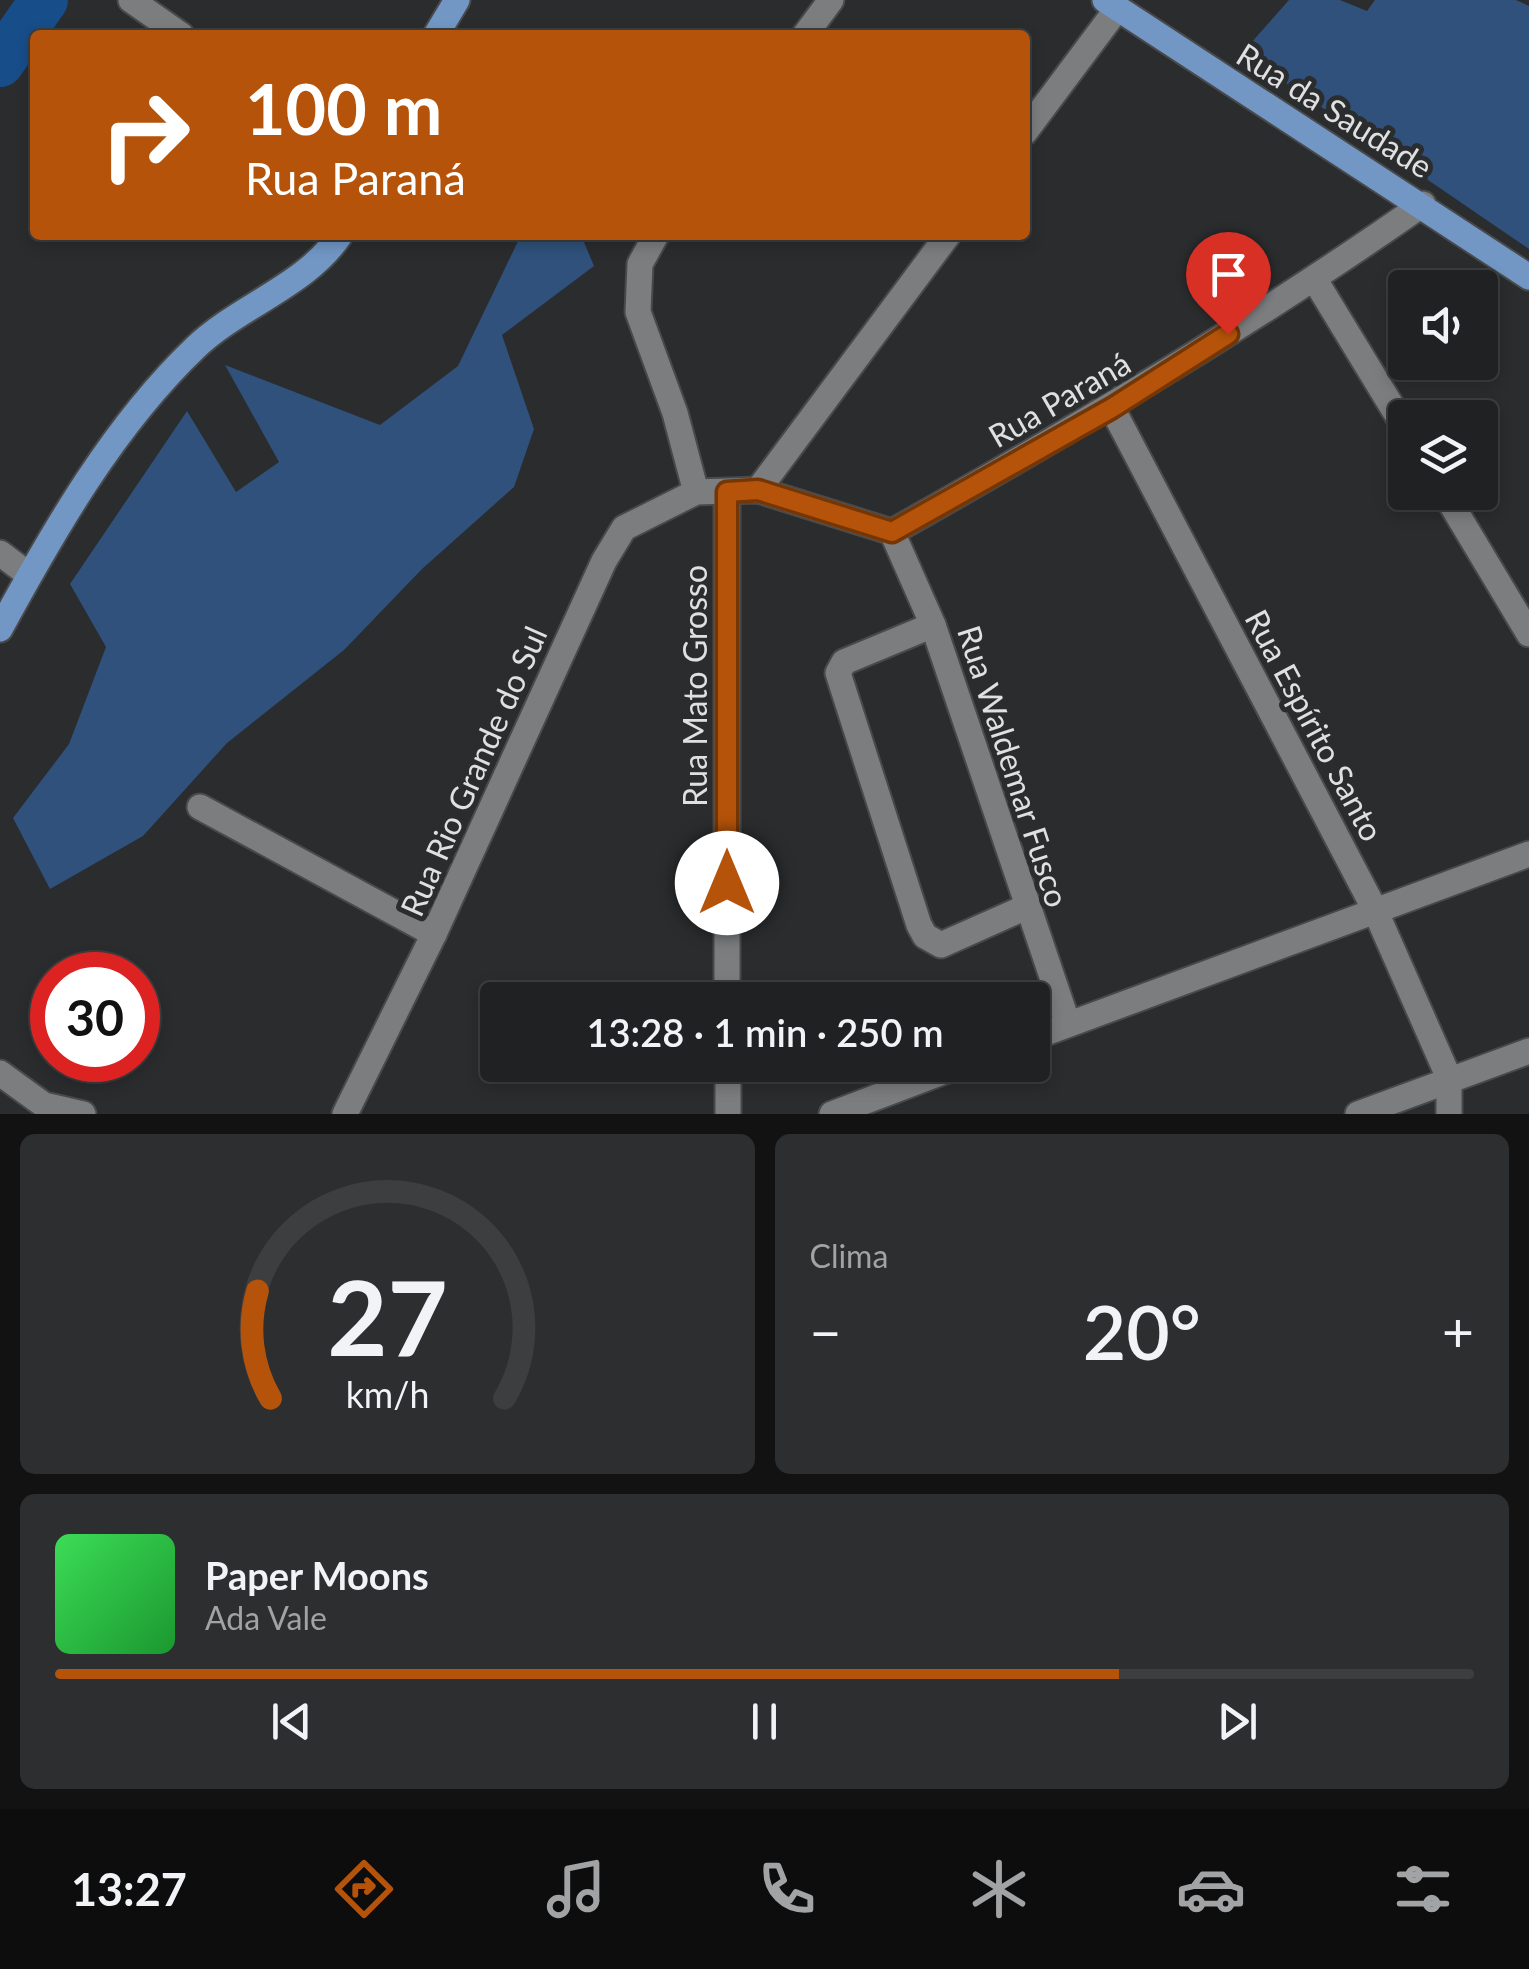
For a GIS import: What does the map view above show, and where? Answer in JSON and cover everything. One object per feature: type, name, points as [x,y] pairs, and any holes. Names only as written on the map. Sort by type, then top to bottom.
[{"type":"main road","points":[[439,30],[458,0]]},
{"type":"main road","name":"Rua da Saudade","points":[[1111,5],[1529,276]]},
{"type":"main road","points":[[0,629],[66,514],[161,382],[200,343],[311,264],[335,240]]},
{"type":"street","points":[[132,0],[174,30]]},
{"type":"street","points":[[809,30],[831,0]]},
{"type":"street","points":[[1030,125],[1111,5]]},
{"type":"street","name":"Rua Paraná","points":[[892,532],[1112,408],[1315,280],[1423,204]]},
{"type":"street","points":[[653,240],[640,264],[638,312],[675,413],[696,492],[758,490],[892,532]]},
{"type":"street","points":[[758,490],[944,240]]},
{"type":"street","points":[[1315,280],[1388,400]]},
{"type":"street","name":"Rua Espírito Santo","points":[[1112,408],[1375,910],[1449,1078]]},
{"type":"street","name":"Rua Rio Grande do Sul","points":[[345,1114],[434,934],[604,561],[624,528],[696,492]]},
{"type":"street","name":"Rua Mato Grosso","points":[[727,492],[728,982]]},
{"type":"street","points":[[1455,510],[1529,634]]},
{"type":"street","name":"Rua Waldemar Fusco","points":[[892,532],[934,625],[1068,1024]]},
{"type":"street","points":[[0,553],[30,574]]},
{"type":"street","points":[[934,625],[844,662],[838,673],[919,925],[925,936],[941,945],[1026,907]]},
{"type":"street","points":[[200,807],[434,934]]},
{"type":"street","points":[[1050,1031],[1529,854]]},
{"type":"street","points":[[1358,1114],[1529,1051]]},
{"type":"street","points":[[0,1073],[48,1109],[84,1114]]},
{"type":"street","points":[[1449,1078],[1450,1114]]},
{"type":"street","points":[[728,1082],[728,1114]]},
{"type":"street","points":[[832,1114],[916,1082]]},
{"type":"shaded area","points":[[1289,0],[1340,0],[1367,11],[1375,0],[1516,0],[1529,6],[1529,249],[1242,53]]},
{"type":"shaded area","points":[[519,240],[583,240],[594,266],[502,335],[534,429],[514,487],[422,569],[344,650],[227,743],[143,836],[50,889],[13,818],[69,744],[106,647],[70,584],[187,411],[236,492],[279,462],[225,365],[380,425],[458,366]]},
{"type":"waterway","points":[[0,63],[44,0]]},
{"type":"route","points":[[727,883],[727,492],[758,490],[892,532],[1112,408],[1228,334]]}]
